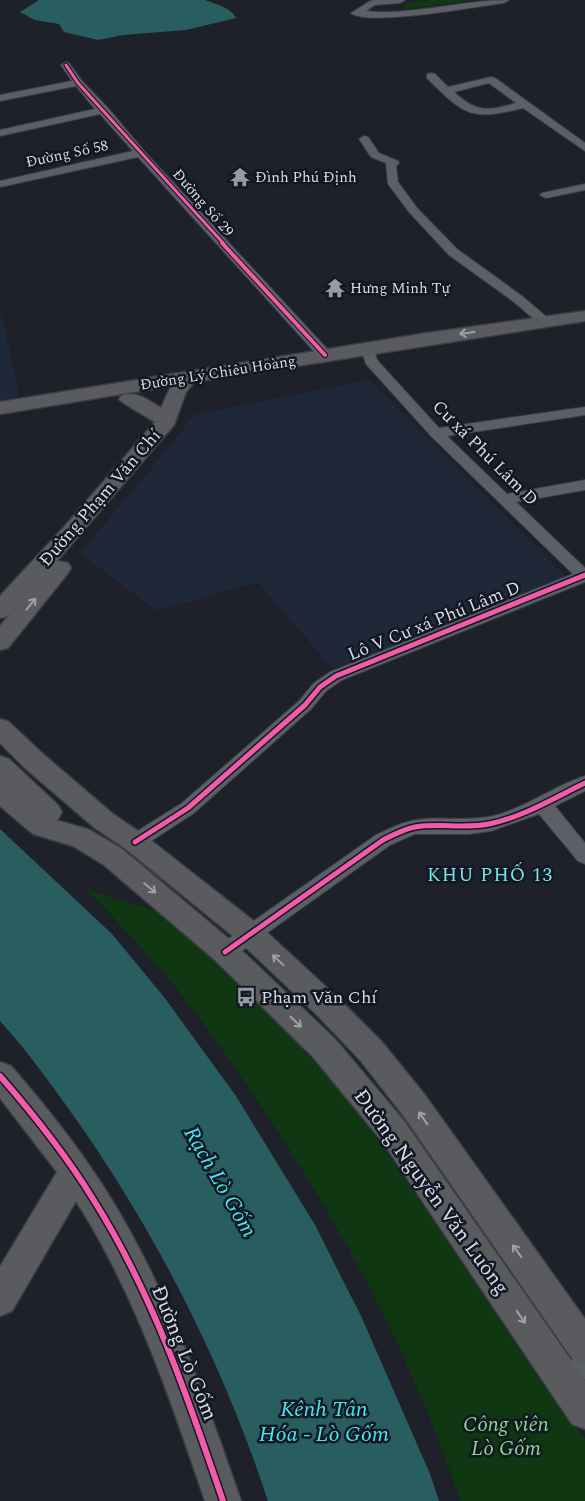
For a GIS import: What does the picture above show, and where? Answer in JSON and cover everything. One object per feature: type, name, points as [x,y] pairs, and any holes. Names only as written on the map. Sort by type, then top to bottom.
[{"type":"main road","name":"Đường Lý Chiêu Hoàng","points":[[0,408],[182,385],[370,355],[585,316]]},
{"type":"main road","name":"Đường Lý Chiêu Hoàng","points":[[0,420],[129,398],[325,355],[370,355],[585,328]]},
{"type":"main road","name":"Đường Phạm Văn Chí","points":[[0,610],[73,531],[167,421],[182,385]]},
{"type":"main road","points":[[129,398],[167,421]]},
{"type":"main road","points":[[0,590],[40,542],[73,531],[76,548],[0,642]]},
{"type":"main road","points":[[0,709],[13,724],[96,802],[104,821]]},
{"type":"main road","name":"Đường Nguyễn Văn Luông","points":[[0,728],[34,762],[104,821],[135,842],[249,933],[327,1006],[383,1067],[414,1105],[585,1348]]},
{"type":"main road","points":[[0,743],[80,809],[104,821]]},
{"type":"main road","points":[[0,766],[58,820],[81,837]]},
{"type":"main road","name":"Đường Nguyễn Văn Luông","points":[[0,791],[42,827],[81,837],[113,857],[225,952],[324,1048],[393,1131],[573,1372],[585,1412]]},
{"type":"main road","name":"Đường Lò Gốm","points":[[0,1076],[75,1172],[118,1244],[162,1335],[191,1406],[223,1501]]},
{"type":"main road","points":[[0,1299],[75,1172]]},
{"type":"street","points":[[400,0],[372,2],[356,13],[383,16],[499,0]]},
{"type":"street","points":[[372,2],[383,16]]},
{"type":"street","name":"Đường Số 29","points":[[66,65],[78,83],[104,110],[140,153],[325,355]]},
{"type":"street","points":[[431,76],[470,110],[487,114],[524,104]]},
{"type":"street","points":[[446,91],[491,80],[585,148]]},
{"type":"street","points":[[0,98],[78,83]]},
{"type":"street","points":[[0,132],[104,110]]},
{"type":"street","points":[[364,139],[375,155],[394,163],[390,165],[392,182],[413,210],[448,247],[518,299],[545,322]]},
{"type":"street","name":"Đường Số 58","points":[[0,184],[140,153]]},
{"type":"street","points":[[546,195],[585,187]]},
{"type":"street","name":"Cư xá Phú Lâm D","points":[[370,355],[436,433],[584,576]]},
{"type":"street","points":[[436,433],[585,411]]},
{"type":"street","points":[[503,499],[585,485]]},
{"type":"street","name":"Lô V Cư xá Phú Lâm D","points":[[135,842],[188,808],[305,705],[320,687],[336,676],[584,576]]},
{"type":"street","points":[[225,952],[249,933],[383,840],[400,832],[416,827],[477,826],[515,816],[585,783]]},
{"type":"street","points":[[542,804],[585,856]]},
{"type":"shaded area","points":[[0,316],[3,319],[19,397],[0,400]]},
{"type":"shaded area","points":[[369,380],[566,577],[333,669],[258,582],[157,611],[80,553],[194,415]]},
{"type":"green space","points":[[431,0],[477,0],[407,9],[401,4]]},
{"type":"green space","name":"Công viên Lò Gốm","points":[[87,890],[169,915],[256,998],[342,1092],[375,1136],[585,1439],[585,1501],[460,1501],[427,1411],[388,1324],[320,1198],[253,1094],[194,1010],[156,964]]},
{"type":"water","points":[[39,0],[205,0],[227,9],[236,18],[186,30],[123,35],[98,40],[64,32],[59,24],[35,20],[20,12]]},
{"type":"water","name":"Kênh Tân Hóa - Lò Gốm","points":[[0,829],[112,934],[164,997],[236,1096],[315,1225],[362,1318],[430,1474],[439,1501],[268,1501],[251,1452],[212,1357],[166,1264],[85,1132],[34,1061],[0,1021]]},
{"type":"cycle path","points":[[66,65],[78,83],[140,153],[325,355]]},
{"type":"cycle path","points":[[135,842],[188,808],[305,705],[320,687],[336,676],[585,575]]},
{"type":"cycle path","points":[[225,952],[383,840],[395,834],[415,827],[469,827],[506,819],[533,809],[585,783]]},
{"type":"cycle path","points":[[0,1076],[36,1118],[69,1162],[117,1241],[158,1326],[192,1413],[223,1501]]},
{"type":"place","name":"Đình Phú Định","points":[[240,177]]},
{"type":"place","name":"Hưng Minh Tự","points":[[335,288]]},
{"type":"place","name":"Phạm Văn Chí","points":[[246,997]]},
{"type":"district","name":"KHU PHỐ 13","points":[[490,875]]},
{"type":"water label","name":"Rạch Lò Gốm","points":[[220,1182]]}]
